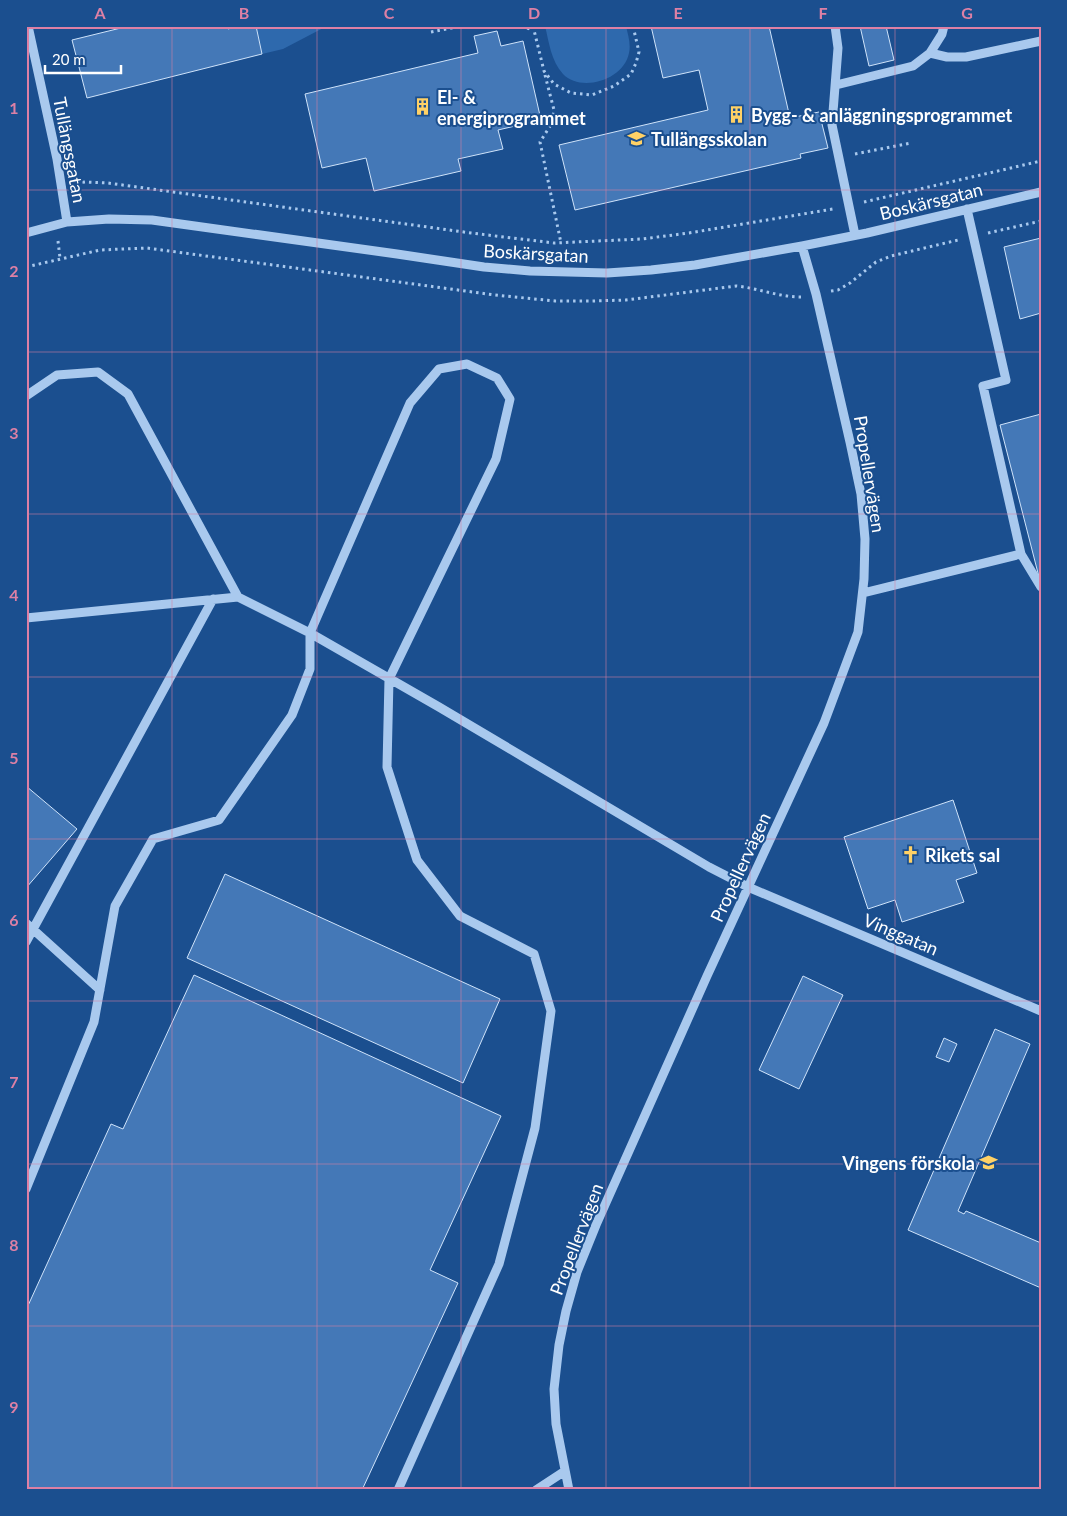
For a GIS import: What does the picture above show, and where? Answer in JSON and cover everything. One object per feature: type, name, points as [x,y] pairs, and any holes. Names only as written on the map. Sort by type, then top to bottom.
[{"type":"street","name":"Tullängsgatan","points":[[28,26],[67,222]]},
{"type":"street","points":[[835,26],[838,48],[832,125],[855,235]]},
{"type":"street","points":[[836,85],[913,66],[930,53],[942,34],[944,26]]},
{"type":"street","points":[[930,53],[948,57],[966,57],[1041,41]]},
{"type":"street","name":"Boskärsgatan","points":[[26,233],[67,222],[109,219],[152,220],[484,267],[568,273],[607,273],[695,265],[802,246],[1041,192]]},
{"type":"street","points":[[967,209],[1006,380],[983,386],[1021,554],[1041,586]]},
{"type":"street","name":"Propellervägen","points":[[569,1490],[556,1424],[554,1389],[559,1345],[566,1310],[577,1272],[596,1225],[688,1020],[824,723],[846,669],[858,632],[865,539],[860,494],[816,294],[802,246]]},
{"type":"street","points":[[26,1189],[94,1022],[115,906],[153,839],[219,820],[292,715],[310,669],[310,633],[410,403],[439,369],[467,364],[497,378],[510,399],[496,459],[389,679],[387,767],[417,860],[460,916],[534,954],[551,1011],[534,1128],[499,1264],[398,1490]]},
{"type":"street","points":[[26,396],[57,375],[98,372],[128,394],[238,597],[26,618]]},
{"type":"street","points":[[862,593],[1021,554]]},
{"type":"street","name":"Vinggatan","points":[[238,597],[310,633],[709,867],[748,887],[1041,1011]]},
{"type":"street","points":[[26,942],[30,926],[213,599]]},
{"type":"street","points":[[30,926],[100,990]]},
{"type":"street","points":[[536,1490],[565,1471]]},
{"type":"path","points":[[431,32],[461,26]]},
{"type":"path","points":[[521,26],[533,28],[554,110],[552,122],[540,142],[561,243]]},
{"type":"path","points":[[544,72],[554,84],[571,93],[592,95],[614,86],[631,74],[636,63],[639,52],[633,26]]},
{"type":"path","points":[[839,158],[911,142]]},
{"type":"path","points":[[61,185],[85,182],[108,183],[471,234],[561,243],[642,239],[689,233],[848,206],[1041,161]]},
{"type":"shaded area","points":[[256,26],[327,26],[283,49],[262,54]]},
{"type":"shaded area","points":[[545,26],[626,26],[630,46],[629,53],[619,70],[611,77],[601,81],[580,83],[571,80],[559,69],[551,51]]},
{"type":"building","points":[[129,26],[228,26],[228,29],[239,26],[256,26],[262,54],[87,98],[72,40]]},
{"type":"building","name":"Bygg- & anläggningsprogrammet","points":[[651,26],[769,26],[790,118],[819,112],[828,148],[800,154],[801,158],[575,210],[559,145],[708,110],[699,70],[663,78]]},
{"type":"building","points":[[860,26],[886,26],[894,60],[869,66]]},
{"type":"building","name":"El- & energiprogrammet","points":[[497,31],[501,46],[523,41],[541,120],[498,130],[503,149],[458,159],[461,171],[374,191],[366,158],[322,168],[305,94],[478,53],[474,36]]},
{"type":"building","points":[[1041,238],[1041,313],[1020,319],[1004,247]]},
{"type":"building","points":[[1041,414],[1041,577],[1039,577],[1000,425]]},
{"type":"building","points":[[26,786],[77,829],[26,888]]},
{"type":"building","name":"Rikets sal","points":[[953,800],[977,873],[956,880],[964,902],[902,922],[895,900],[868,909],[844,837]]},
{"type":"building","points":[[225,874],[500,999],[463,1083],[187,958]]},
{"type":"building","points":[[194,975],[501,1116],[430,1270],[458,1283],[362,1490],[26,1490],[26,1310],[111,1124],[123,1129]]},
{"type":"building","points":[[803,976],[843,995],[799,1089],[759,1070]]},
{"type":"building","points":[[995,1029],[1030,1044],[958,1211],[964,1214],[966,1211],[1041,1243],[1041,1288],[908,1230]]},
{"type":"building","points":[[944,1038],[957,1044],[949,1062],[936,1057]]},
{"type":"place","name":"El- & energiprogrammet","points":[[423,107]]},
{"type":"place","name":"Bygg- & anläggningsprogrammet","points":[[737,115]]},
{"type":"place","name":"Tullängsskolan","points":[[637,139]]},
{"type":"place","name":"Rikets sal","points":[[911,855]]},
{"type":"place","name":"Vingens förskola","points":[[989,1163]]}]
